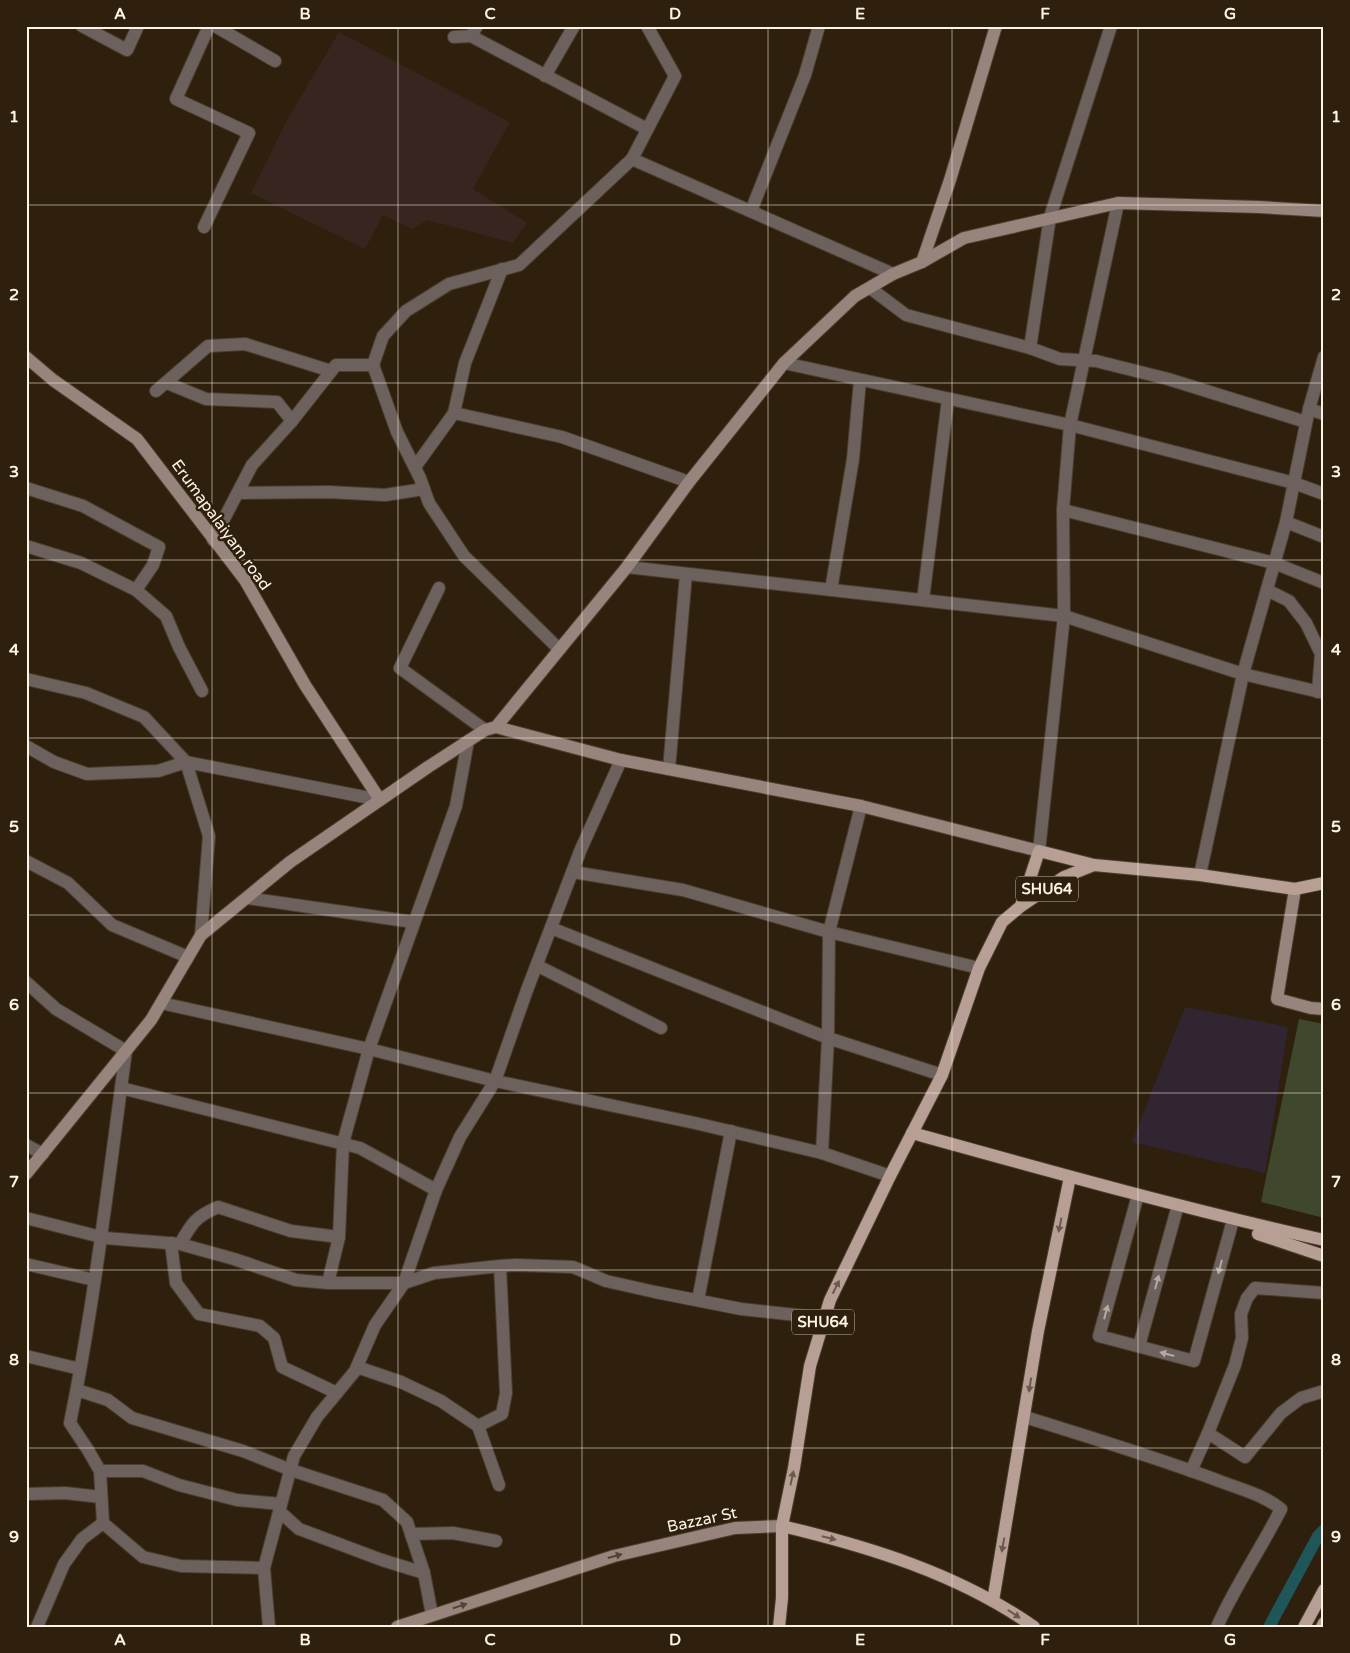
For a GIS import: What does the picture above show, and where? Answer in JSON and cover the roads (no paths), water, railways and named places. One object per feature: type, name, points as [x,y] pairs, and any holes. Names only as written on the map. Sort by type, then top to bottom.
[{"type":"main road","points":[[1021,906],[1038,851],[1094,865]]},
{"type":"main road","name":"SHU64","points":[[779,1627],[782,1598],[782,1526],[794,1468],[810,1366],[824,1318],[830,1300],[890,1176],[942,1075],[979,968],[1002,922],[1021,906],[1064,877],[1094,865],[1200,875],[1295,889],[1324,882]]},
{"type":"main road","points":[[912,1132],[1070,1177],[1233,1220],[1324,1240]]},
{"type":"main road","points":[[994,1601],[1038,1332],[1070,1177]]},
{"type":"main road","points":[[1258,1234],[1324,1256]]},
{"type":"main road","name":"Bazzar St","points":[[782,1526],[839,1540],[910,1563],[994,1601],[1034,1627]]},
{"type":"main road","points":[[1304,1627],[1324,1590]]},
{"type":"main road","points":[[1322,1627],[1324,1623]]},
{"type":"street","points":[[82,26],[126,50],[138,26]]},
{"type":"street","points":[[204,228],[249,133],[176,99],[209,26]]},
{"type":"street","points":[[216,26],[275,61]]},
{"type":"street","points":[[546,76],[574,26]]},
{"type":"street","points":[[559,649],[464,556],[429,503],[415,467],[397,432],[373,365],[383,336],[406,312],[450,284],[519,265],[632,159],[675,76],[647,26]]},
{"type":"street","points":[[751,211],[805,74],[819,26]]},
{"type":"street","points":[[922,262],[950,180],[996,26]]},
{"type":"street","points":[[1030,348],[1050,218],[1111,26]]},
{"type":"street","points":[[454,37],[473,31],[546,76],[647,130]]},
{"type":"street","points":[[632,159],[893,274]]},
{"type":"street","points":[[439,588],[400,668],[490,728],[622,760],[861,806],[1038,851],[1064,616],[1063,510],[1070,425],[1118,203]]},
{"type":"street","points":[[26,1174],[151,1020],[201,935],[290,862],[490,728],[627,567],[689,482],[784,364],[855,296],[893,274],[922,262],[964,238],[1118,203],[1324,211]]},
{"type":"street","points":[[415,467],[454,413],[465,363],[502,269]]},
{"type":"street","points":[[870,288],[906,315],[1030,348],[1060,359],[1096,361],[1168,379],[1306,422]]},
{"type":"street","points":[[156,391],[208,346],[245,344],[331,371]]},
{"type":"street","name":"Erumapalaiyam road","points":[[26,357],[53,380],[137,439],[245,580],[305,685],[380,800]]},
{"type":"street","points":[[1200,875],[1243,674],[1286,522],[1306,422],[1324,357]]},
{"type":"street","points":[[784,364],[1070,425],[1294,483],[1324,494]]},
{"type":"street","points":[[213,540],[252,464],[292,421],[336,365],[373,365]]},
{"type":"street","points":[[831,590],[853,459],[860,380]]},
{"type":"street","points":[[167,383],[206,400],[277,402],[292,421]]},
{"type":"street","points":[[922,600],[948,398]]},
{"type":"street","points":[[1309,409],[1324,414]]},
{"type":"street","points":[[454,413],[562,437],[689,482]]},
{"type":"street","points":[[26,488],[83,506],[159,547],[153,565],[136,590]]},
{"type":"street","points":[[238,493],[329,492],[385,495],[424,489]]},
{"type":"street","points":[[1063,510],[1274,563],[1324,583]]},
{"type":"street","points":[[1286,522],[1324,537]]},
{"type":"street","points":[[26,546],[81,563],[136,590],[166,616],[179,647],[202,691]]},
{"type":"street","points":[[627,567],[1064,616],[1243,674],[1321,693],[1321,654],[1306,623],[1289,601],[1267,590]]},
{"type":"street","points":[[669,769],[686,574]]},
{"type":"street","points":[[26,679],[86,693],[144,717],[186,762],[209,836],[201,935]]},
{"type":"street","points":[[328,1283],[339,1236],[343,1143],[369,1049],[456,806],[468,741]]},
{"type":"street","points":[[26,746],[54,762],[87,774],[158,771],[186,762],[380,800]]},
{"type":"street","points":[[270,1627],[264,1568],[294,1456],[317,1417],[357,1367],[375,1324],[404,1282],[436,1190],[460,1137],[495,1081],[527,990],[538,966],[581,850],[622,760]]},
{"type":"street","points":[[822,1153],[828,1038],[829,932],[861,806]]},
{"type":"street","points":[[26,861],[68,883],[112,925],[188,957]]},
{"type":"street","points":[[573,872],[683,890],[829,932],[979,968]]},
{"type":"street","points":[[1295,889],[1277,999],[1311,1008],[1324,1009]]},
{"type":"street","points":[[247,898],[414,922]]},
{"type":"street","points":[[551,928],[828,1038],[942,1075]]},
{"type":"street","points":[[538,966],[661,1028]]},
{"type":"street","points":[[26,982],[56,1009],[126,1051]]},
{"type":"street","points":[[161,1003],[369,1049],[495,1081],[731,1131],[822,1153],[890,1176]]},
{"type":"street","points":[[126,1051],[94,1280],[70,1423],[100,1471],[102,1523],[143,1557],[181,1566],[264,1568]]},
{"type":"street","points":[[121,1088],[360,1148],[436,1190]]},
{"type":"street","points":[[698,1300],[731,1131]]},
{"type":"street","points":[[26,1145],[43,1154]]},
{"type":"street","points":[[1138,1195],[1099,1336],[1194,1361],[1233,1220]]},
{"type":"street","points":[[1140,1346],[1178,1205]]},
{"type":"street","points":[[337,1393],[282,1368],[274,1338],[260,1326],[199,1314],[176,1283],[175,1244],[200,1215],[218,1207],[291,1231],[339,1236]]},
{"type":"street","points":[[26,1218],[100,1236],[175,1244],[234,1259],[296,1280],[328,1283],[404,1282],[434,1273],[500,1266],[573,1266],[606,1281],[741,1308],[824,1318]]},
{"type":"street","points":[[26,1264],[94,1280]]},
{"type":"street","points":[[478,1426],[502,1414],[506,1393],[500,1266]]},
{"type":"street","points":[[1191,1471],[1235,1365],[1242,1338],[1241,1314],[1247,1298],[1254,1288],[1324,1293]]},
{"type":"street","points":[[26,1356],[80,1369]]},
{"type":"street","points":[[357,1367],[401,1382],[441,1400],[478,1426],[499,1485]]},
{"type":"street","points":[[77,1390],[108,1400],[132,1418],[244,1451],[290,1470],[383,1500],[407,1522],[424,1573],[432,1615]]},
{"type":"street","points":[[1208,1433],[1245,1457],[1281,1413],[1301,1398],[1324,1391]]},
{"type":"street","points":[[1025,1417],[1158,1458],[1251,1493],[1281,1509],[1268,1536],[1230,1597],[1217,1627]]},
{"type":"street","points":[[100,1471],[143,1471],[179,1485],[237,1500],[280,1508],[299,1529],[382,1560],[424,1573]]},
{"type":"street","points":[[26,1494],[65,1493],[101,1497]]},
{"type":"street","points":[[37,1627],[64,1564],[82,1539],[102,1523]]},
{"type":"street","name":"Bazzar St","points":[[397,1627],[614,1556],[735,1528],[782,1526]]},
{"type":"street","points":[[411,1534],[452,1533],[496,1541]]},
{"type":"waterway","points":[[1269,1627],[1318,1536],[1324,1530]]}]
